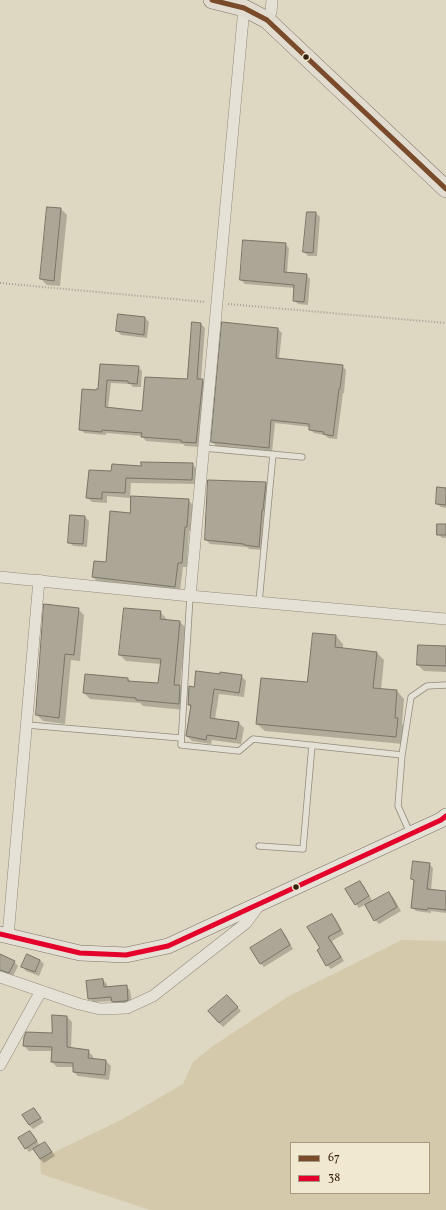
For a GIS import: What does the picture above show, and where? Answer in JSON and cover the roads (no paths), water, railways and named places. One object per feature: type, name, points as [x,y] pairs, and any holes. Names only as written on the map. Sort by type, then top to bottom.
[{"type":"main road","points":[[212,0],[244,8],[267,20],[446,189]]},
{"type":"street","points":[[267,20],[271,12],[272,0]]},
{"type":"street","points":[[190,596],[244,8]]},
{"type":"street","points":[[0,576],[190,596],[446,619]]},
{"type":"street","points":[[39,580],[27,725],[4,935],[80,953],[126,955],[168,946],[442,820],[446,816]]},
{"type":"street","points":[[0,977],[79,1004],[100,1009],[127,1008],[153,996],[246,923],[261,903]]},
{"type":"street","points":[[0,1065],[41,991]]},
{"type":"lane","points":[[204,448],[302,457]]},
{"type":"lane","points":[[259,602],[273,454]]},
{"type":"lane","points":[[190,596],[181,744],[239,751],[253,739],[402,755]]},
{"type":"lane","points":[[410,834],[398,806],[402,755],[411,697],[427,686],[446,686]]},
{"type":"lane","points":[[27,725],[181,738]]},
{"type":"lane","points":[[259,846],[303,849],[312,745]]}]
